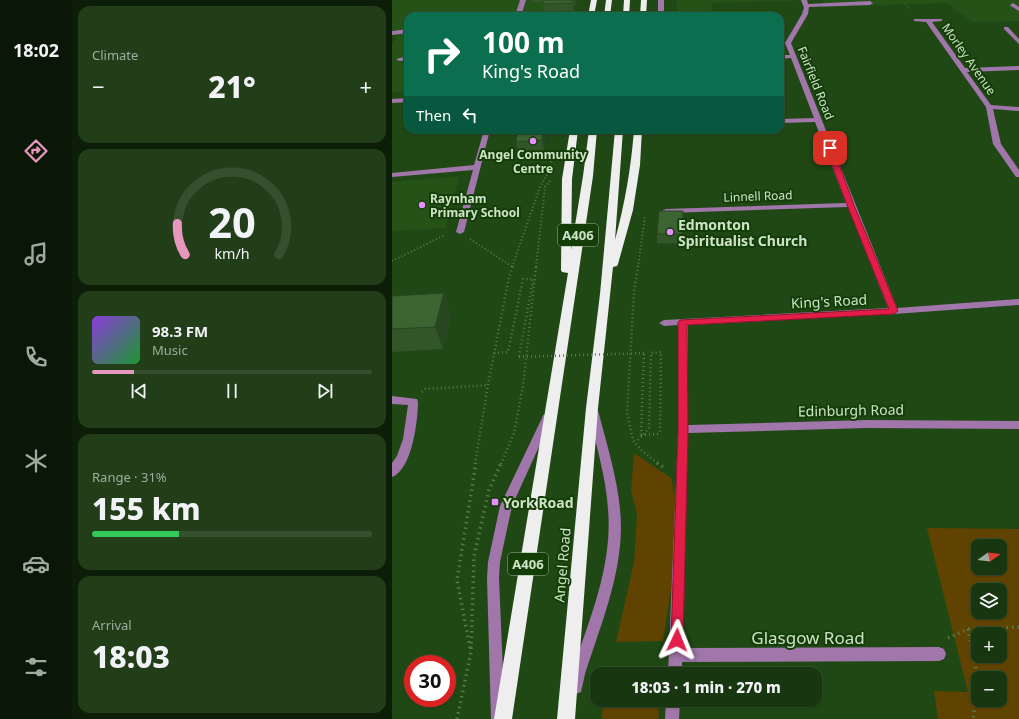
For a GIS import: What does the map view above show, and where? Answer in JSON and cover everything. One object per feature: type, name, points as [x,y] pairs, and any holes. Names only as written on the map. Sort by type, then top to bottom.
[{"type":"highway","points":[[592,12],[594,0]]},
{"type":"highway","points":[[608,12],[609,0]]},
{"type":"highway","points":[[626,12],[628,0]]},
{"type":"highway","points":[[644,0],[644,12]]},
{"type":"highway","name":"A406","points":[[566,310],[567,179],[573,134]]},
{"type":"highway","name":"A406","points":[[503,719],[593,134]]},
{"type":"highway","name":"A406","points":[[605,294],[619,134]]},
{"type":"highway","name":"A406","points":[[605,294],[628,210],[636,165],[638,134]]},
{"type":"highway","name":"Angel Road","points":[[566,719],[592,408],[605,294]]},
{"type":"street","points":[[519,12],[523,0]]},
{"type":"street","points":[[660,0],[661,12]]},
{"type":"street","points":[[805,3],[870,4]]},
{"type":"street","name":"Fairfield Road","points":[[805,3],[805,14],[788,42],[894,311]]},
{"type":"street","points":[[1013,4],[1019,9]]},
{"type":"street","points":[[916,20],[940,20]]},
{"type":"street","name":"Morley Avenue","points":[[928,20],[989,106],[997,144],[1019,175]]},
{"type":"street","points":[[1006,28],[1019,42]]},
{"type":"street","points":[[392,32],[404,31]]},
{"type":"street","points":[[784,57],[794,56]]},
{"type":"street","points":[[399,59],[404,58]]},
{"type":"street","points":[[964,70],[1019,68]]},
{"type":"street","points":[[392,101],[404,100]]},
{"type":"street","points":[[989,106],[1019,108]]},
{"type":"street","points":[[784,121],[819,120]]},
{"type":"street","points":[[460,232],[486,134]]},
{"type":"street","points":[[392,175],[477,168]]},
{"type":"street","name":"Linnell Road","points":[[666,211],[851,205]]},
{"type":"street","name":"King's Road","points":[[664,323],[894,311],[1019,302]]},
{"type":"street","points":[[676,667],[682,479],[683,322]]},
{"type":"street","points":[[392,400],[413,402],[413,417],[403,456],[392,472]]},
{"type":"street","points":[[498,719],[493,578],[494,562],[506,506],[552,408]]},
{"type":"street","points":[[570,719],[578,674],[608,579],[612,559],[615,521],[613,498],[592,408]]},
{"type":"street","name":"Edinburgh Road","points":[[683,429],[866,424],[1019,425]]},
{"type":"street","name":"Glasgow Road","points":[[677,655],[939,654]]},
{"type":"street","points":[[672,719],[673,707]]},
{"type":"path","points":[[471,652],[457,580],[488,385],[509,277],[540,187],[550,171],[553,151]]},
{"type":"path","points":[[457,719],[471,652],[474,556],[489,490],[514,433],[523,386],[545,187],[551,180],[544,180]]},
{"type":"path","points":[[645,216],[634,300],[628,391],[629,429],[634,443],[647,455],[682,479]]},
{"type":"path","points":[[392,261],[444,235],[460,232],[513,267]]},
{"type":"path","points":[[494,353],[508,352],[523,279],[533,278],[519,357],[644,353],[642,435],[660,434],[661,352],[651,353],[649,428],[638,440]]},
{"type":"path","points":[[413,402],[425,389],[488,385]]},
{"type":"path","points":[[939,654],[948,638],[968,630],[1019,627]]},
{"type":"path","points":[[968,630],[976,669],[976,694],[973,719]]},
{"type":"shaded area","points":[[392,0],[577,0],[574,12],[404,12],[404,91],[392,92],[392,46],[398,30],[392,30]]},
{"type":"shaded area","points":[[676,0],[811,0],[713,3],[711,12],[678,12]]},
{"type":"shaded area","points":[[823,0],[1019,0],[1019,21],[972,22],[947,3],[823,7]]},
{"type":"shaded area","name":"Raynham Primary School","points":[[459,176],[446,228],[392,231],[392,182]]},
{"type":"shaded area","points":[[634,453],[671,478],[681,522],[663,641],[616,642],[634,562],[637,514],[631,491]]},
{"type":"shaded area","points":[[927,528],[1019,529],[1019,719],[938,719],[934,691],[968,692]]},
{"type":"shaded area","points":[[603,707],[658,707],[659,719],[602,719]]},
{"type":"building","points":[[543,0],[573,0],[573,3],[543,4]]},
{"type":"building","points":[[517,134],[543,134],[542,140],[516,142]]},
{"type":"building","points":[[659,211],[683,211],[682,234],[657,234]]},
{"type":"building","points":[[444,293],[435,327],[392,329],[392,296]]},
{"type":"place","name":"Angel Community Centre","points":[[533,141]]},
{"type":"place","name":"Raynham Primary School","points":[[422,205]]},
{"type":"place","name":"Edmonton Spiritualist Church","points":[[670,232]]},
{"type":"place","name":"York Road","points":[[495,502]]},
{"type":"route","points":[[677,640],[683,433],[683,322],[894,311],[851,205],[830,148]]}]
